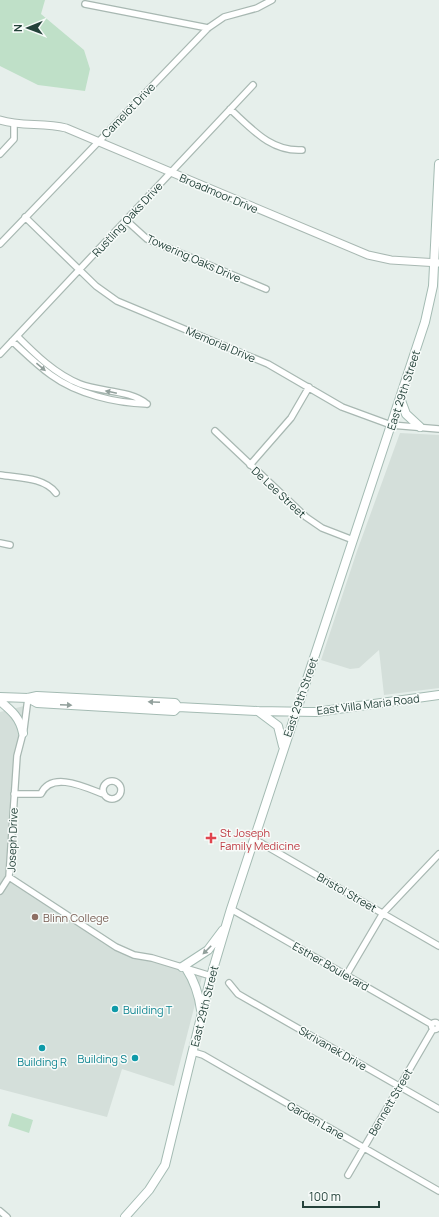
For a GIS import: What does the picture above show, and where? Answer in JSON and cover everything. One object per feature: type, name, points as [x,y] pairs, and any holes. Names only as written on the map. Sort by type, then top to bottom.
[{"type":"main road","name":"East 29th Street","points":[[125,1217],[149,1190],[165,1165],[211,976],[231,909],[283,747],[392,425],[425,322],[437,263],[439,164]]},
{"type":"main road","points":[[400,398],[406,414],[420,427]]},
{"type":"main road","name":"East Villa Maria Road","points":[[0,697],[28,698],[37,703],[60,705],[174,711],[178,706],[257,711],[316,712],[439,695]]},
{"type":"main road","points":[[0,701],[17,716],[21,723],[23,733]]},
{"type":"main road","points":[[257,711],[278,726],[283,747]]},
{"type":"main road","points":[[202,1014],[199,992],[194,980],[184,968],[208,950],[226,926]]},
{"type":"street","name":"Camelot Drive","points":[[0,244],[208,28],[224,17],[257,8],[272,0]]},
{"type":"street","points":[[85,4],[208,28]]},
{"type":"street","name":"Rustling Oaks Drive","points":[[0,354],[253,85]]},
{"type":"street","points":[[230,109],[259,135],[280,148],[290,151],[302,150]]},
{"type":"street","name":"Broadmoor Drive","points":[[0,120],[14,123],[55,125],[98,141],[363,254],[385,259],[437,263]]},
{"type":"street","points":[[0,154],[14,140],[14,123]]},
{"type":"street","name":"Memorial Drive","points":[[25,217],[96,286],[117,301],[268,364],[342,407],[392,425],[439,429]]},
{"type":"street","name":"Towering Oaks Drive","points":[[126,220],[147,239],[266,289]]},
{"type":"street","points":[[12,341],[53,377],[88,389],[133,404],[147,404],[135,396],[88,389],[58,372],[35,354],[17,336]]},
{"type":"street","points":[[250,465],[291,418],[309,387]]},
{"type":"street","name":"De Lee Street","points":[[215,431],[306,518],[322,528],[353,540]]},
{"type":"street","points":[[0,475],[40,481],[52,488],[56,493]]},
{"type":"street","points":[[0,544],[10,545]]},
{"type":"street","name":"Joseph Drive","points":[[28,698],[23,733],[17,756],[9,876],[116,947],[134,955],[152,958],[211,976]]},
{"type":"street","points":[[14,794],[37,795],[41,794],[44,788],[50,783],[63,782],[80,784],[103,794]]},
{"type":"street","name":"Bristol Street","points":[[254,839],[439,946]]},
{"type":"street","points":[[347,974],[383,913],[439,854]]},
{"type":"street","points":[[0,891],[9,876]]},
{"type":"street","name":"Esther Boulevard","points":[[231,909],[347,974],[435,1027]]},
{"type":"street","name":"Skrivanek Drive","points":[[229,983],[238,994],[439,1109]]},
{"type":"street","name":"Bennett Street","points":[[348,1175],[435,1027]]},
{"type":"street","name":"Garden Lane","points":[[193,1052],[203,1055],[439,1191]]},
{"type":"street","points":[[0,1211],[7,1217]]},
{"type":"shaded area","points":[[400,433],[439,435],[439,688],[384,695],[379,650],[359,668],[350,669],[321,660],[357,551]]},
{"type":"shaded area","name":"Blinn College","points":[[24,706],[9,877],[116,947],[203,973],[174,1086],[122,1069],[107,1117],[0,1089],[0,712]]},
{"type":"green space","points":[[0,0],[45,0],[41,14],[84,50],[90,69],[85,91],[38,85],[0,66]]},
{"type":"green space","points":[[12,1113],[33,1120],[29,1133],[8,1126]]},
{"type":"place","name":"St Joseph Family Medicine","points":[[211,838]]},
{"type":"place","name":"Blinn College","points":[[35,917]]},
{"type":"place","name":"Building T","points":[[115,1009]]},
{"type":"place","name":"Building R","points":[[42,1048]]},
{"type":"place","name":"Building S","points":[[135,1058]]}]
